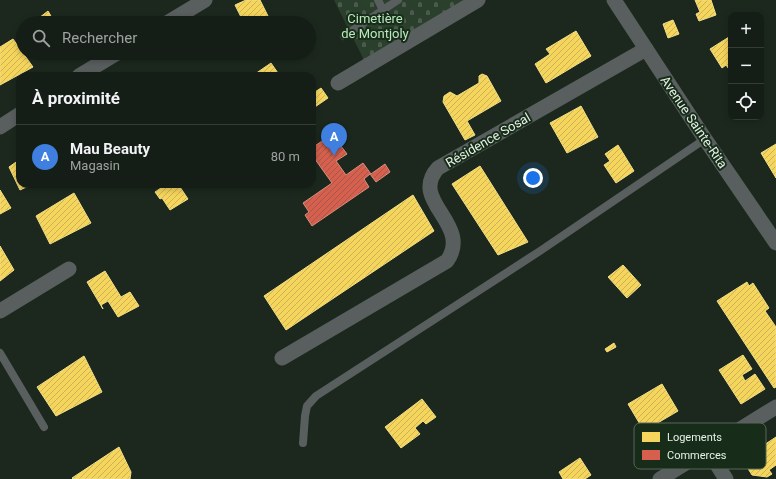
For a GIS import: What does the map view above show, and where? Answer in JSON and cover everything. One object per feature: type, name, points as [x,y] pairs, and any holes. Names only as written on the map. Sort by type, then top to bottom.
[{"type":"street","points":[[179,16],[205,0]]},
{"type":"street","points":[[338,83],[478,0]]},
{"type":"street","name":"Avenue Sainte-Rita","points":[[614,0],[705,139],[776,243]]},
{"type":"street","name":"Résidence Sosal","points":[[282,358],[447,261],[452,252],[453,236],[433,199],[430,190],[431,179],[438,168],[646,49]]},
{"type":"street","points":[[86,72],[105,60]]},
{"type":"street","points":[[0,127],[16,117]]},
{"type":"street","points":[[0,311],[69,269]]},
{"type":"street","points":[[750,423],[776,407]]},
{"type":"street","points":[[660,479],[676,469]]},
{"type":"street","points":[[720,469],[726,479]]},
{"type":"lane","points":[[378,0],[383,10]]},
{"type":"lane","points":[[344,36],[398,0]]},
{"type":"lane","points":[[303,443],[304,416],[308,406],[316,396],[540,251],[705,139]]},
{"type":"lane","points":[[0,353],[44,426]]},
{"type":"green space","name":"Cimetière de Montjoly","points":[[334,0],[471,0],[364,60]]},
{"type":"building: Logements","points":[[246,0],[260,0],[268,16],[240,16],[235,5]]},
{"type":"building: Logements","points":[[695,0],[711,0],[716,15],[699,21],[696,14],[700,12]]},
{"type":"building: Logements","points":[[48,11],[51,16],[42,16]]},
{"type":"building: Logements","points":[[673,20],[679,34],[668,38],[663,24]]},
{"type":"building: Logements","points":[[576,31],[591,56],[546,83],[535,64],[550,54],[546,49]]},
{"type":"building: Logements","points":[[728,38],[728,68],[726,65],[722,68],[710,49]]},
{"type":"building: Logements","points":[[13,39],[16,43],[16,60],[28,60],[33,67],[24,72],[16,72],[16,76],[0,85],[0,47]]},
{"type":"building: Logements","points":[[271,63],[277,72],[258,72]]},
{"type":"building: Logements","points":[[482,74],[487,76],[501,101],[467,121],[475,135],[465,140],[443,102],[444,96],[450,92],[457,96],[479,83],[479,76]]},
{"type":"building: Logements","points":[[321,88],[328,98],[316,106],[316,91]]},
{"type":"building: Logements","points":[[581,106],[598,137],[567,153],[550,123]]},
{"type":"building: Logements","points":[[776,144],[776,178],[761,153]]},
{"type":"building: Logements","points":[[618,145],[634,171],[616,183],[604,165],[610,161],[605,154]]},
{"type":"building: Logements","points":[[16,162],[16,182],[9,167]]},
{"type":"building: Logements","points":[[480,166],[528,242],[498,255],[452,184]]},
{"type":"building: Logements","points":[[161,188],[181,188],[188,199],[170,210],[162,198],[160,199],[155,192]]},
{"type":"building: Logements","points":[[0,190],[11,208],[0,214]]},
{"type":"building: Logements","points":[[74,193],[91,223],[50,244],[36,216]]},
{"type":"building: Logements","points":[[413,195],[434,231],[286,330],[264,296]]},
{"type":"building: Logements","points":[[0,246],[14,270],[0,281]]},
{"type":"building: Logements","points":[[623,265],[641,285],[627,298],[608,277]]},
{"type":"building: Logements","points":[[105,271],[121,297],[130,292],[139,306],[118,317],[108,301],[101,305],[103,309],[87,282]]},
{"type":"building: Logements","points":[[747,282],[749,286],[753,283],[769,308],[765,311],[776,327],[776,387],[774,388],[717,301]]},
{"type":"building: Logements","points":[[614,343],[616,347],[607,352],[605,349]]},
{"type":"building: Logements","points":[[743,355],[752,369],[742,375],[745,381],[755,374],[765,389],[741,404],[719,370]]},
{"type":"building: Logements","points":[[84,356],[102,392],[56,416],[37,387]]},
{"type":"building: Logements","points":[[662,384],[678,411],[658,423],[639,423],[628,404]]},
{"type":"building: Logements","points":[[422,399],[436,417],[426,424],[423,421],[415,428],[420,434],[401,448],[385,427]]},
{"type":"building: Logements","points":[[776,437],[776,465],[769,470],[772,474],[767,477],[752,475],[748,469],[766,469],[766,444]]},
{"type":"building: Logements","points":[[119,447],[131,472],[130,479],[72,478]]},
{"type":"building: Logements","points":[[580,458],[591,475],[585,479],[563,479],[559,472]]},
{"type":"building: Commerces","points":[[332,134],[347,154],[336,161],[346,175],[363,163],[371,174],[385,164],[390,172],[376,182],[370,174],[364,179],[369,187],[312,226],[305,215],[309,212],[303,203],[332,183],[316,161],[316,145]]},
{"type":"place","name":"Mau Beauty","points":[[334,156]]}]
